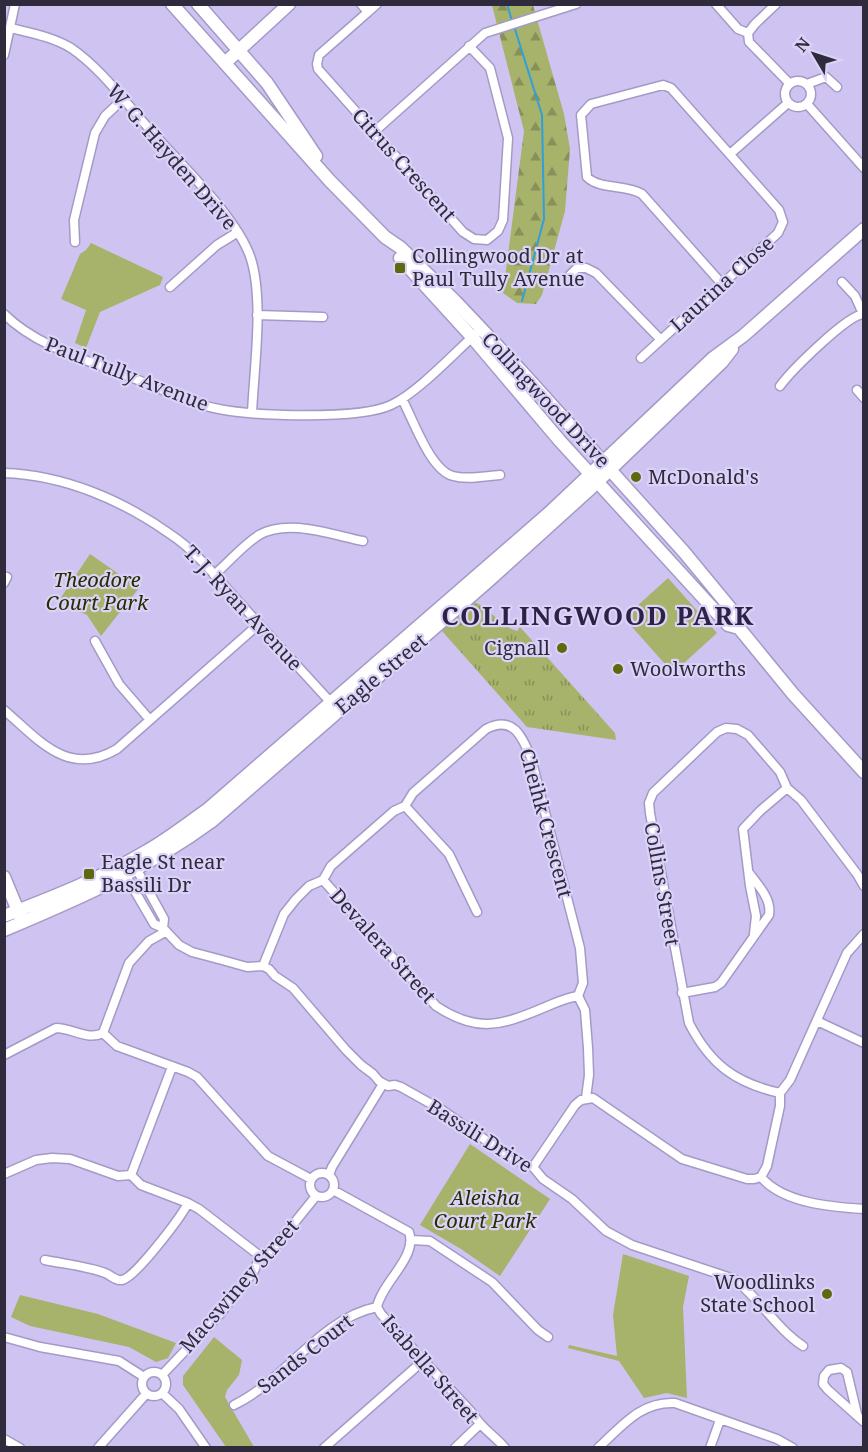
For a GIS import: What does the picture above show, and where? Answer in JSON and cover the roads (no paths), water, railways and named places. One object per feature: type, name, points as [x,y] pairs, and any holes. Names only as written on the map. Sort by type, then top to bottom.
[{"type":"main road","name":"Collingwood Drive","points":[[172,4],[330,181],[386,237],[396,252],[607,465],[736,615],[739,628],[793,694],[864,772]]},
{"type":"main road","name":"Collingwood Drive","points":[[198,4],[274,94],[330,181]]},
{"type":"main road","points":[[225,63],[289,4]]},
{"type":"main road","name":"Eagle Street","points":[[4,930],[20,916],[80,885],[129,870],[207,810],[334,706],[595,478],[722,362],[743,336],[864,229]]},
{"type":"main road","name":"Collingwood Drive","points":[[476,333],[560,441],[728,625],[739,628]]},
{"type":"main road","points":[[4,877],[20,916]]},
{"type":"main road","name":"Eagle Street","points":[[4,916],[20,916]]},
{"type":"street","points":[[4,55],[15,4]]},
{"type":"street","points":[[361,4],[368,12],[377,4]]},
{"type":"street","points":[[716,4],[738,29],[748,33]]},
{"type":"street","points":[[776,4],[748,33],[749,42],[790,84]]},
{"type":"street","points":[[375,132],[485,33],[570,5]]},
{"type":"street","name":"Citrus Crescent","points":[[368,12],[319,55],[318,69],[463,232],[474,239],[487,240],[498,231],[503,220],[508,138],[489,68],[469,46]]},
{"type":"street","name":"W. G. Hayden Drive","points":[[10,28],[53,39],[68,47],[95,68],[216,204],[238,232],[250,256],[256,278],[252,413]]},
{"type":"street","points":[[807,84],[811,96],[807,104],[799,107],[788,103],[785,95],[790,84],[796,81],[807,84],[826,77],[837,87]]},
{"type":"street","points":[[722,284],[642,194],[634,189],[592,182],[587,177],[581,115],[591,104],[663,86],[671,88],[730,154],[788,103]]},
{"type":"street","points":[[75,242],[74,220],[95,133],[105,116],[123,99]]},
{"type":"street","points":[[807,104],[864,168]]},
{"type":"street","name":"Laurina Close","points":[[641,358],[778,233],[783,222],[779,210],[730,154]]},
{"type":"street","points":[[170,287],[217,245],[238,232]]},
{"type":"street","points":[[564,280],[577,268],[586,268],[596,273],[661,340]]},
{"type":"street","points":[[780,386],[798,365],[845,323],[858,314],[863,314],[855,296],[842,282]]},
{"type":"street","name":"Paul Tully Avenue","points":[[4,314],[27,333],[62,349],[205,406],[252,413],[352,414],[382,408],[402,399],[476,333]]},
{"type":"street","points":[[256,315],[323,318]]},
{"type":"street","points":[[857,390],[864,398]]},
{"type":"street","points":[[402,399],[435,463],[445,472],[461,477],[500,475]]},
{"type":"street","name":"T. J. Ryan Avenue","points":[[4,473],[20,473],[80,487],[110,499],[171,534],[214,575],[334,706]]},
{"type":"street","points":[[214,575],[258,536],[282,527],[295,527],[363,541]]},
{"type":"street","points":[[4,710],[46,747],[64,757],[83,760],[105,756],[150,720],[259,624]]},
{"type":"street","points":[[95,641],[119,684],[150,720]]},
{"type":"street","name":"Cheihk Crescent","points":[[263,966],[285,914],[296,898],[309,886],[324,880],[331,866],[394,811],[405,806],[413,793],[486,729],[507,725],[515,729],[523,738],[531,758],[580,948],[583,982],[579,996],[580,1003],[585,1010],[590,1075],[586,1098]]},
{"type":"street","name":"Collins Street","points":[[780,1093],[743,1081],[717,1063],[701,1046],[689,1023],[650,813],[653,793],[717,732],[726,728],[745,732],[780,772],[787,788],[801,800],[864,886]]},
{"type":"street","points":[[754,936],[756,916],[742,837],[743,830],[760,811],[787,788]]},
{"type":"street","points":[[405,806],[449,854],[477,912]]},
{"type":"street","points":[[129,870],[164,919],[164,930],[179,945],[192,952],[247,967],[263,966]]},
{"type":"street","points":[[682,993],[715,987],[721,983],[769,915],[770,908],[767,900],[749,873]]},
{"type":"street","name":"Devalera Street","points":[[324,880],[436,1006],[459,1020],[479,1024],[506,1023],[567,998],[579,996]]},
{"type":"street","points":[[4,1055],[56,1028],[65,1028],[90,1036],[103,1033],[129,963],[149,941],[164,930]]},
{"type":"street","points":[[533,1167],[575,1105],[586,1098],[593,1098],[682,1159],[747,1179],[761,1176],[765,1172],[770,1156],[780,1106],[780,1093],[790,1080],[847,953],[864,933]]},
{"type":"street","name":"Bassili Drive","points":[[263,966],[293,988],[346,1050],[383,1084],[401,1087],[442,1110],[513,1159],[533,1167],[543,1179],[572,1199],[606,1231],[632,1245],[734,1279],[744,1286],[788,1336],[803,1346]]},
{"type":"street","points":[[817,1021],[864,1043]]},
{"type":"street","points":[[103,1033],[117,1046],[197,1077],[268,1156],[311,1179]]},
{"type":"street","points":[[131,1175],[172,1066]]},
{"type":"street","points":[[329,1175],[383,1084]]},
{"type":"street","points":[[4,1174],[36,1160],[52,1158],[70,1159],[118,1176],[131,1175],[141,1185],[189,1203],[260,1256]]},
{"type":"street","points":[[319,1173],[329,1175],[334,1182],[333,1190],[324,1197],[316,1196],[311,1190],[311,1179],[319,1173]]},
{"type":"street","points":[[761,1176],[773,1189],[814,1204],[864,1209]]},
{"type":"street","points":[[333,1190],[399,1225],[409,1232],[412,1240],[430,1241],[492,1282],[538,1330],[548,1337]]},
{"type":"street","name":"Macswiney Street","points":[[162,1375],[220,1314],[254,1271],[260,1256],[273,1248],[316,1196]]},
{"type":"street","points":[[45,1260],[104,1272],[117,1280],[123,1280],[134,1271],[180,1218],[189,1203]]},
{"type":"street","name":"Isabella Street","points":[[412,1240],[410,1250],[379,1296],[377,1307],[473,1414],[479,1425],[505,1448]]},
{"type":"street","name":"Sands Court","points":[[234,1405],[253,1396],[334,1326],[361,1311],[377,1307]]},
{"type":"street","points":[[4,1337],[40,1347],[119,1360],[144,1377]]},
{"type":"street","points":[[324,1448],[424,1360]]},
{"type":"street","points":[[856,1414],[847,1372],[841,1368],[829,1370],[824,1376],[823,1384],[845,1407],[864,1422]]},
{"type":"street","points":[[152,1372],[162,1375],[166,1382],[162,1393],[156,1396],[146,1394],[142,1387],[144,1377],[152,1372]]},
{"type":"street","points":[[162,1393],[179,1409],[206,1448]]},
{"type":"street","points":[[98,1448],[146,1394]]},
{"type":"street","points":[[598,1448],[642,1409],[662,1402],[675,1403],[777,1439],[793,1448]]},
{"type":"street","points":[[710,1448],[720,1420]]},
{"type":"street","points":[[455,1448],[479,1425]]},
{"type":"street","points":[[4,1439],[20,1448]]},
{"type":"waterway","points":[[507,4],[512,21]]},
{"type":"waterway","points":[[514,26],[542,115],[544,219],[522,301]]},
{"type":"place","name":"Collingwood Dr at Paul Tully Avenue","points":[[400,268]]},
{"type":"place","name":"McDonald's","points":[[636,477]]},
{"type":"place","name":"Cignall","points":[[562,648]]},
{"type":"place","name":"Woolworths","points":[[618,669]]},
{"type":"place","name":"Eagle St near Bassili Dr","points":[[89,874]]},
{"type":"place","name":"Woodlinks State School","points":[[827,1294]]},
{"type":"district","name":"COLLINGWOOD PARK","points":[[598,616]]},
{"type":"park label","name":"Theodore Court Park","points":[[97,592]]},
{"type":"park label","name":"Aleisha Court Park","points":[[485,1210]]}]
